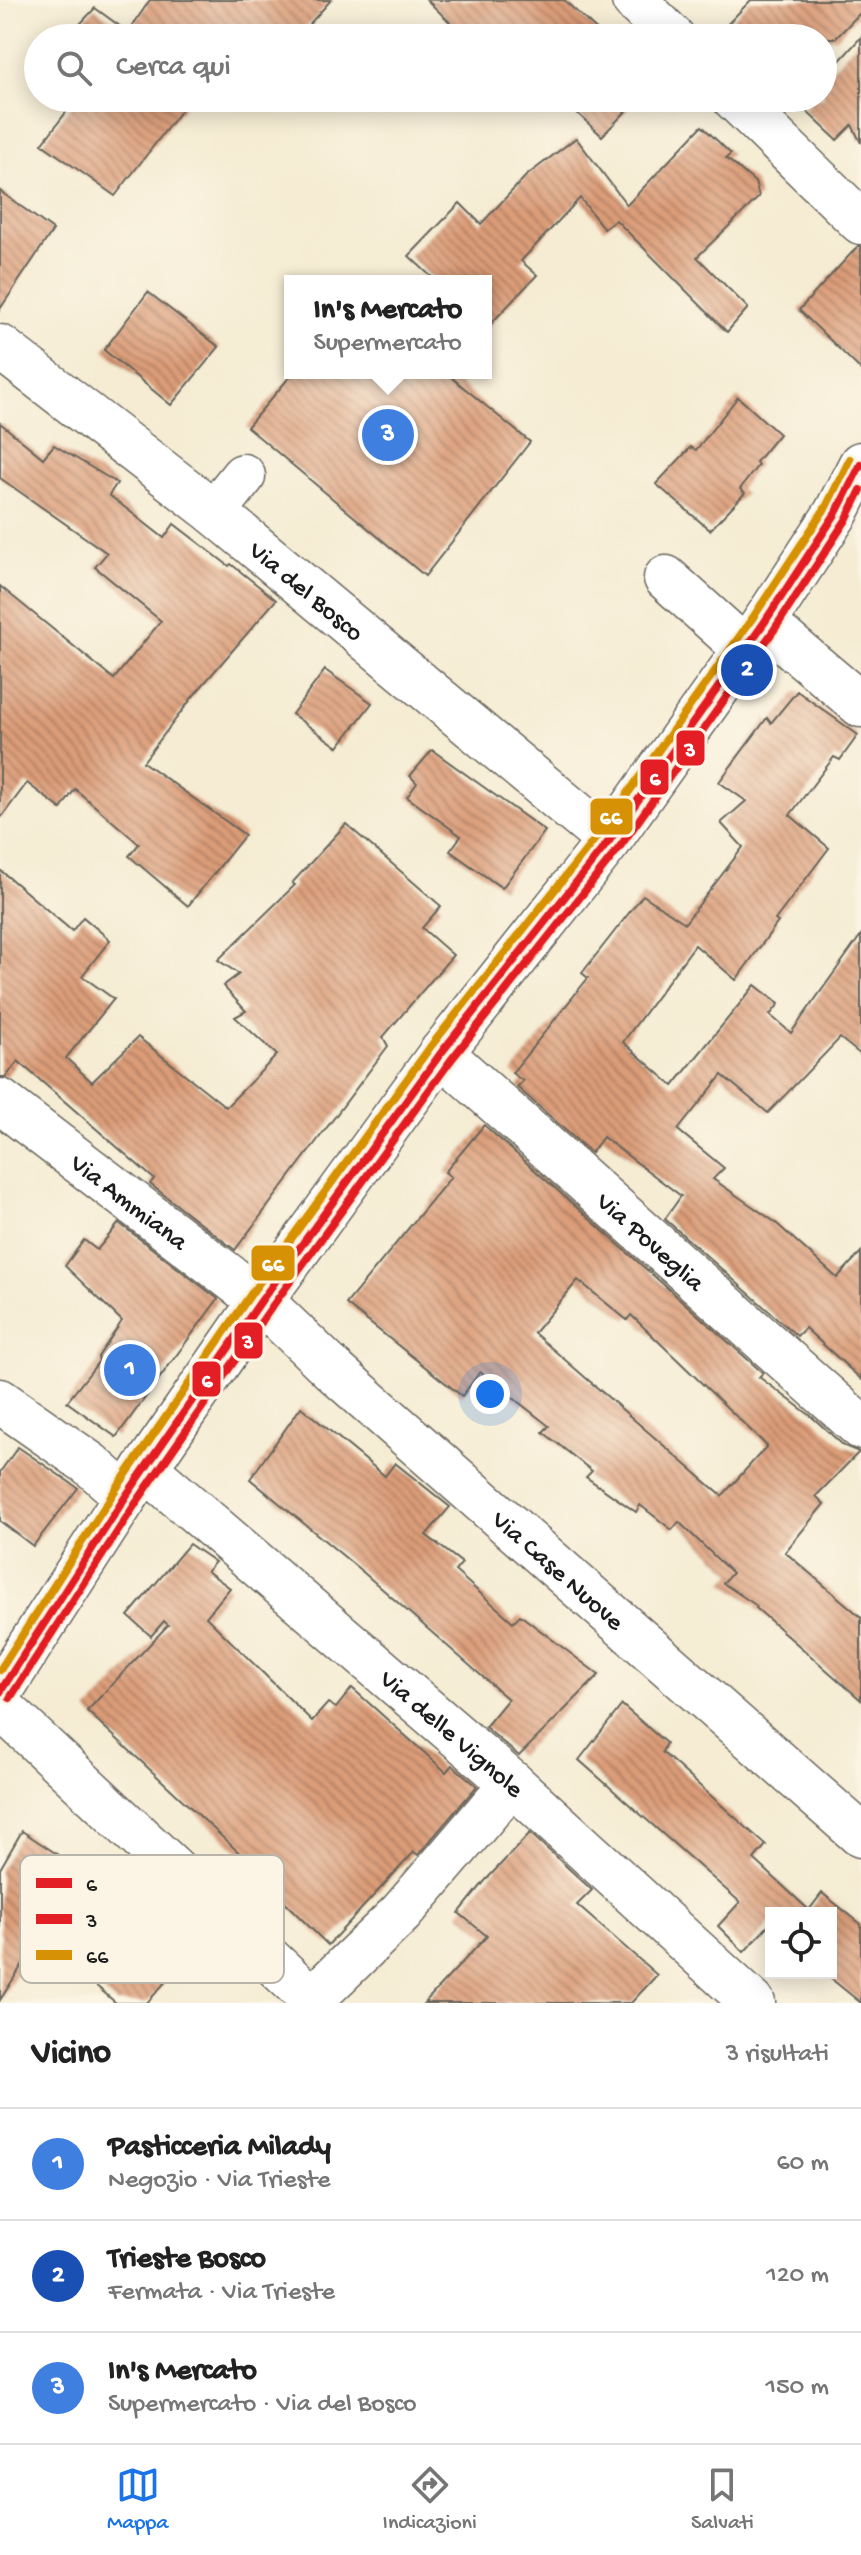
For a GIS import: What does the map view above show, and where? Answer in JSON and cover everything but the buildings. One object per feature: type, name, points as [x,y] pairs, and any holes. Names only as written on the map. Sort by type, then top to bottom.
[{"type":"street","points":[[634,0],[659,24]]},
{"type":"street","points":[[748,112],[861,222]]},
{"type":"street","name":"Via del Bosco","points":[[0,347],[214,512],[609,841]]},
{"type":"street","points":[[0,1692],[136,1482],[261,1301],[441,1053],[609,841],[755,636],[836,513],[861,464]]},
{"type":"street","points":[[214,512],[243,476]]},
{"type":"street","points":[[666,578],[861,705]]},
{"type":"street","name":"Via Poveglia","points":[[441,1053],[861,1427]]},
{"type":"street","name":"Via Ammiana","points":[[0,1101],[261,1301]]},
{"type":"street","name":"Via Case Nuove","points":[[261,1301],[333,1370],[861,1835]]},
{"type":"street","name":"Via delle Vignole","points":[[0,1401],[90,1464],[136,1482],[512,1783],[753,2003]]},
{"type":"street","points":[[0,1706],[157,1855]]},
{"type":"street","points":[[284,1975],[312,2002],[401,1913],[512,1783]]},
{"type":"transit line","name":"66","points":[[0,1670],[116,1489],[251,1294],[431,1046],[599,834],[754,616],[826,507],[850,459]]},
{"type":"transit line","name":"6","points":[[0,1692],[126,1496],[261,1301],[441,1053],[609,841],[764,623],[836,513],[861,464]]},
{"type":"transit line","name":"3","points":[[10,1698],[136,1503],[271,1308],[451,1060],[619,848],[774,630],[846,520],[861,490]]},
{"type":"place","name":"In's Mercato","points":[[388,435]]},
{"type":"place","name":"Trieste Bosco","points":[[747,670]]},
{"type":"place","name":"Pasticceria Milady","points":[[130,1370]]}]
